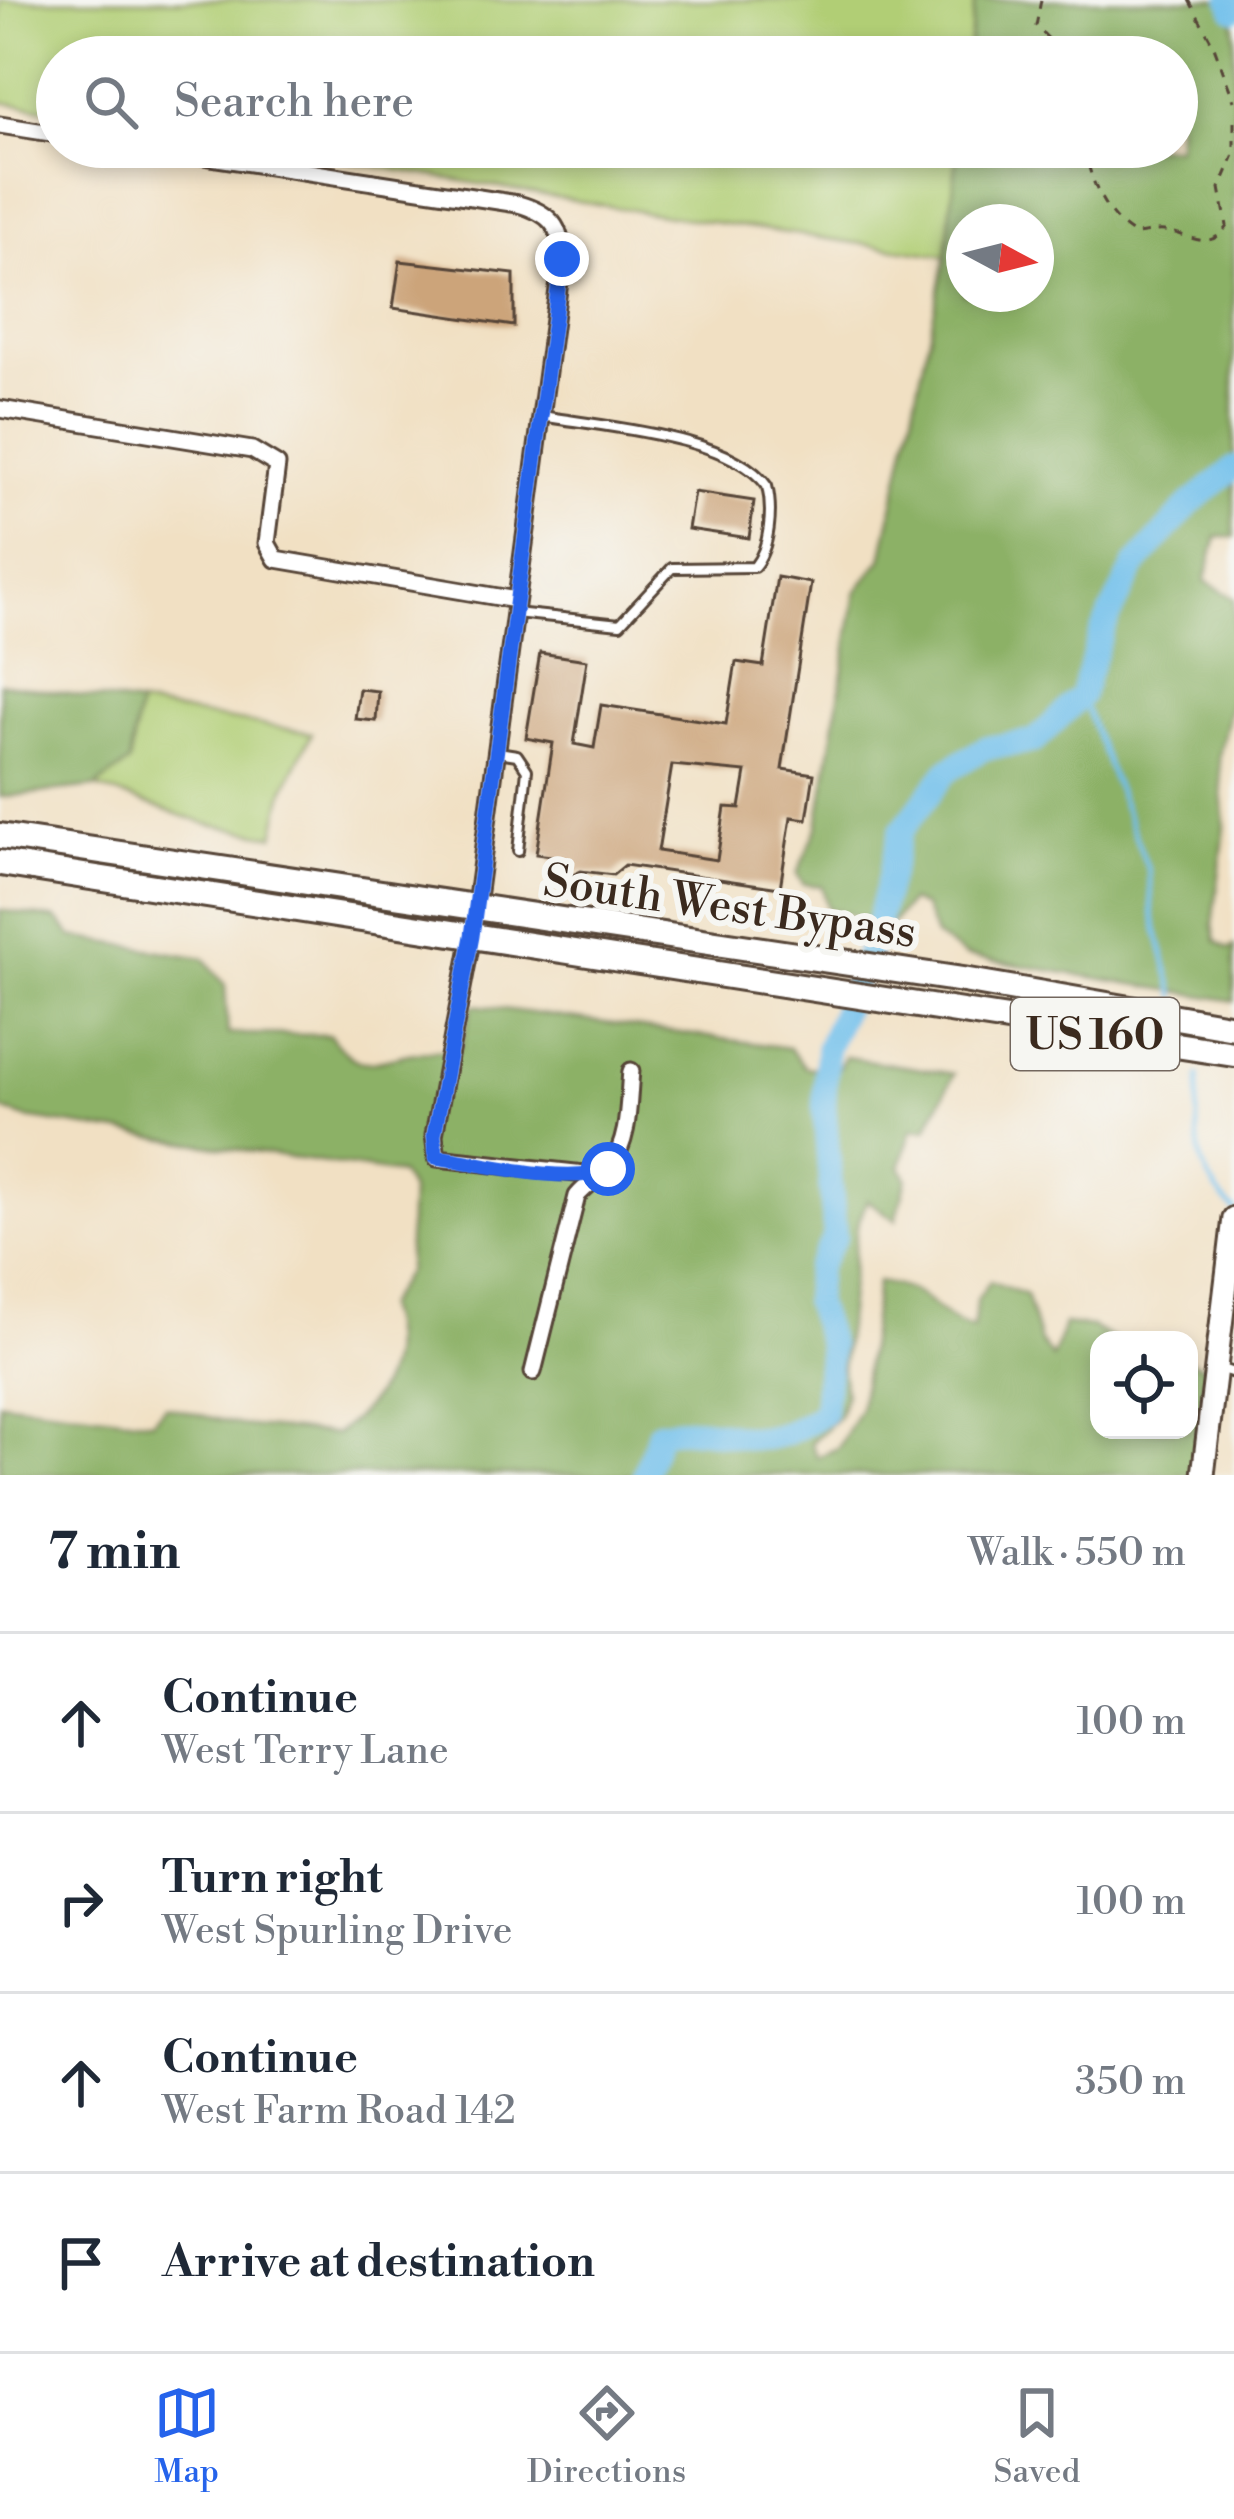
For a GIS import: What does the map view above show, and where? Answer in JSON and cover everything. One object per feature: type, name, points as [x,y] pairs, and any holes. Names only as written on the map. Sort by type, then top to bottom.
[{"type":"main road","name":"South West Bypass","points":[[0,836],[801,990],[1234,1054]]},
{"type":"main road","name":"South West Bypass","points":[[0,863],[963,980],[1234,1027]]},
{"type":"main road","points":[[1203,1475],[1225,1370],[1233,1227]]},
{"type":"street","points":[[0,125],[36,131]]},
{"type":"street","points":[[282,168],[518,204],[553,220],[562,238],[473,924],[434,1135],[436,1157],[594,1175]]},
{"type":"street","points":[[0,409],[252,450],[277,465],[266,543],[276,559],[515,607]]},
{"type":"street","points":[[533,1372],[577,1196],[594,1175],[608,1169],[622,1146],[632,1071]]},
{"type":"lane","points":[[515,607],[620,624],[672,568],[754,567],[761,558],[769,519],[767,486],[747,464],[676,442],[541,416]]},
{"type":"lane","points":[[496,752],[518,755],[527,770],[518,850]]},
{"type":"path","points":[[1041,0],[1036,26],[1046,36]]},
{"type":"path","points":[[1189,0],[1213,44],[1234,101]]},
{"type":"path","points":[[1234,121],[1234,146]]},
{"type":"path","points":[[1088,168],[1113,219],[1134,234],[1166,231],[1199,242],[1218,237],[1227,226],[1220,188],[1234,155]]},
{"type":"green space","points":[[0,0],[975,0],[971,36],[36,36],[36,108],[0,102]]},
{"type":"green space","points":[[975,0],[1234,0],[1234,537],[1217,537],[1205,581],[1234,598],[1234,688],[1219,756],[1225,827],[1213,925],[1216,941],[1229,949],[1234,946],[1234,1001],[965,956],[935,936],[924,907],[910,901],[890,926],[827,908],[822,886],[803,884],[797,874],[818,826],[856,592],[882,559],[946,256],[946,312],[1054,312],[1054,204],[952,204],[956,168],[1198,168],[1198,36],[971,36]]},
{"type":"green space","points":[[386,168],[956,168],[952,204],[946,204],[946,256],[643,212]]},
{"type":"green space","points":[[0,683],[139,705],[129,763],[95,787],[0,797]]},
{"type":"green space","points":[[139,705],[312,733],[284,790],[274,836],[207,824],[95,787],[129,763]]},
{"type":"green space","points":[[0,910],[57,919],[73,937],[204,958],[225,985],[228,1034],[330,1035],[349,1056],[365,1062],[460,1049],[473,1005],[789,1048],[805,1067],[836,1071],[845,1057],[954,1074],[927,1129],[912,1129],[900,1167],[907,1178],[896,1220],[867,1200],[857,1226],[842,1369],[845,1395],[839,1416],[811,1443],[817,1457],[838,1448],[860,1408],[877,1282],[910,1290],[973,1329],[977,1300],[990,1281],[1026,1295],[1040,1342],[1053,1358],[1064,1324],[1099,1331],[1090,1331],[1090,1439],[1197,1439],[1192,1475],[0,1475],[0,1402],[152,1421],[165,1406],[240,1425],[336,1434],[376,1394],[389,1362],[384,1307],[407,1271],[410,1190],[400,1174],[26,1118],[0,1109]]},
{"type":"green space","points":[[1198,1364],[1206,1368],[1198,1429]]},
{"type":"building","points":[[400,261],[514,274],[514,326],[393,308]]},
{"type":"building","points":[[694,492],[754,501],[749,538],[688,529]]},
{"type":"building","points":[[777,577],[811,583],[782,769],[814,774],[807,819],[791,817],[780,888],[625,865],[613,875],[581,871],[570,876],[550,861],[551,856],[536,854],[553,743],[526,738],[540,653],[587,660],[574,744],[594,748],[601,705],[726,724],[736,662],[763,666]],"holes":[[[672,765],[746,772],[740,808],[725,807],[717,860],[658,851]]]},
{"type":"building","points":[[359,689],[378,691],[376,721],[355,719]]},
{"type":"waterway","points":[[1231,0],[1234,9]]},
{"type":"waterway","points":[[644,1475],[659,1432],[685,1429],[742,1437],[777,1436],[824,1412],[830,1346],[814,1301],[817,1268],[835,1237],[824,1106],[827,1049],[873,940],[901,831],[948,770],[985,748],[1035,741],[1081,696],[1102,631],[1134,567],[1189,505],[1234,468]]},
{"type":"waterway","points":[[1081,696],[1149,872],[1152,911],[1175,996]]},
{"type":"waterway","points":[[1199,1076],[1199,1149],[1210,1179],[1234,1210]]},
{"type":"route","points":[[562,259],[472,936],[434,1135],[436,1157],[554,1173],[594,1175],[608,1169]]}]
